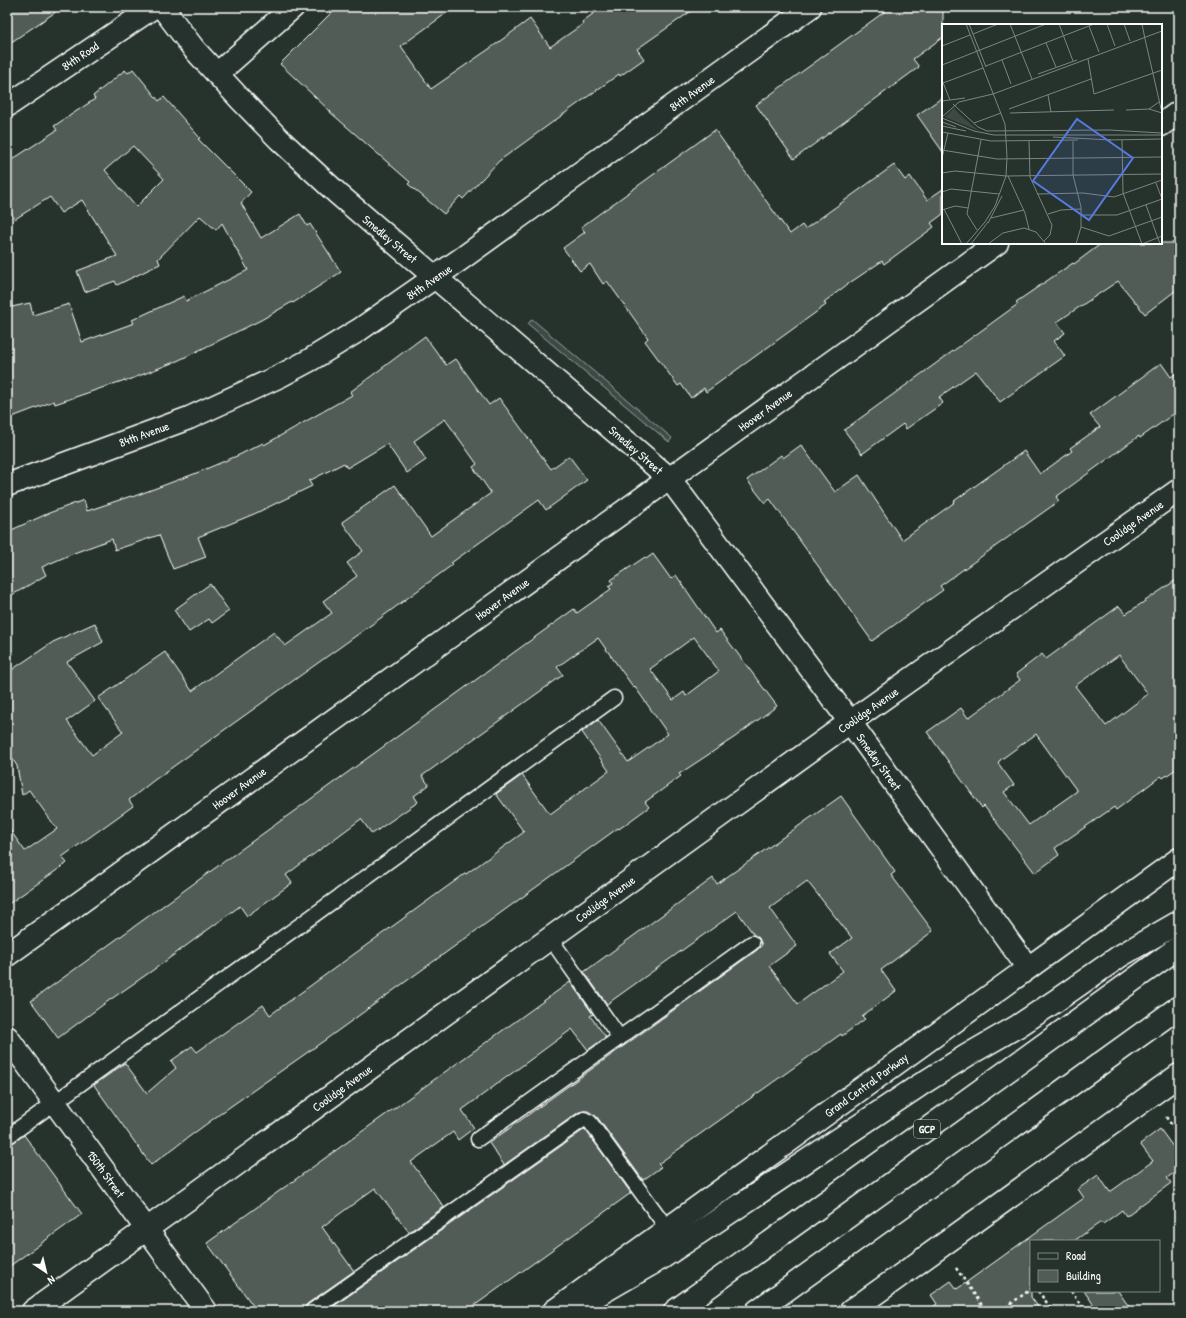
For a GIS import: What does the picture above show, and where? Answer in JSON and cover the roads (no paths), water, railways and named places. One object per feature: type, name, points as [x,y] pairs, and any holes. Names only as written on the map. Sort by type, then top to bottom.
[{"type":"main road","name":"84th Road","points":[[7,106],[154,7]]},
{"type":"main road","name":"Smedley Street","points":[[162,7],[194,48],[217,74],[279,139],[338,194],[669,478],[850,722],[1028,968]]},
{"type":"main road","points":[[217,74],[293,7]]},
{"type":"main road","name":"84th Avenue","points":[[7,485],[189,418],[280,376],[310,360],[359,330],[435,277],[810,7]]},
{"type":"main road","points":[[1162,124],[1179,112]]},
{"type":"main road","name":"Hoover Avenue","points":[[7,955],[996,244]]},
{"type":"main road","name":"Coolidge Avenue","points":[[33,1311],[850,722],[1179,490]]},
{"type":"main road","name":"Grand Central Parkway","points":[[554,1311],[1179,859]]},
{"type":"main road","points":[[570,1311],[660,1259],[920,1085],[1018,1026],[1120,956],[1179,922]]},
{"type":"main road","name":"GCP","points":[[675,1311],[1179,947]]},
{"type":"main road","points":[[756,1311],[1179,1007]]},
{"type":"main road","name":"150th Street","points":[[7,1036],[206,1311]]},
{"type":"main road","points":[[851,1311],[1179,1075]]},
{"type":"lane","points":[[7,1137],[614,698]]},
{"type":"lane","points":[[550,938],[620,1038]]},
{"type":"lane","points":[[478,1138],[752,943]]},
{"type":"lane","points":[[312,1311],[584,1118],[590,1122],[668,1228]]}]
